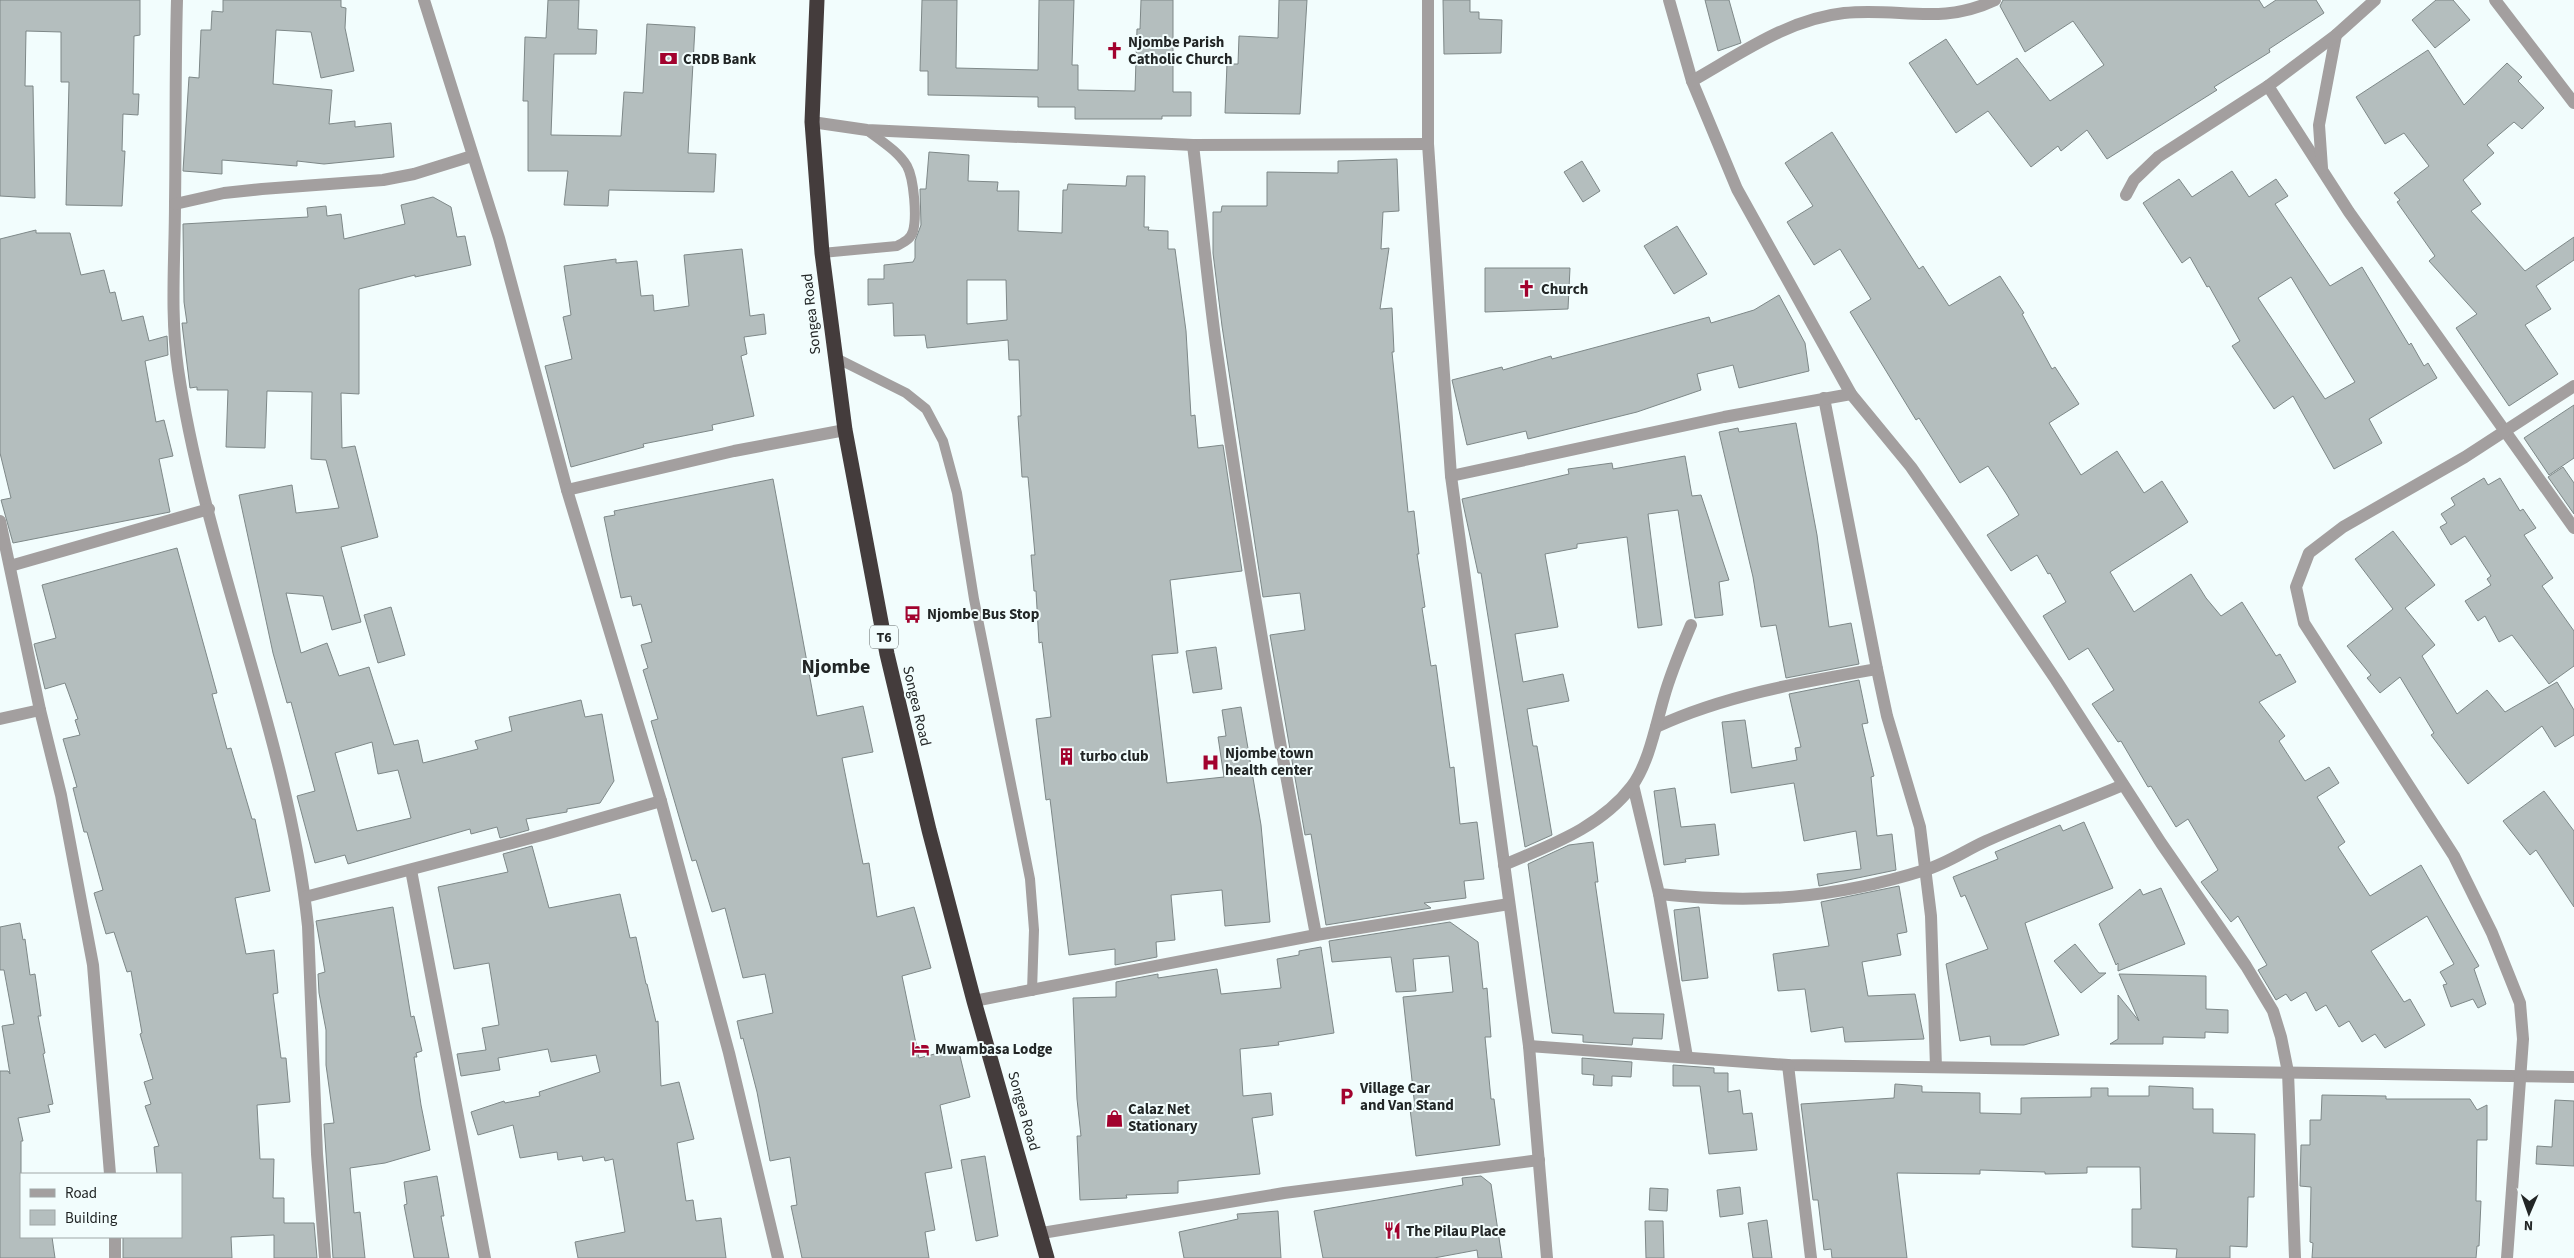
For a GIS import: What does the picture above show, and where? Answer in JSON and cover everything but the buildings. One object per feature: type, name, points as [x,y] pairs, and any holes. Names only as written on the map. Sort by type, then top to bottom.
[{"type":"highway","name":"Songea Road","points":[[817,0],[812,122],[822,253],[834,357],[845,430],[887,654],[929,830],[974,1000],[1048,1258]]},
{"type":"street","points":[[176,0],[173,285],[178,367],[191,436],[209,509],[283,783],[305,897],[317,1154],[324,1258]]},
{"type":"street","points":[[424,0],[499,238],[567,490],[661,801],[729,1053],[778,1258]]},
{"type":"street","points":[[1428,0],[1428,144],[1439,332],[1451,476],[1529,1046],[1547,1258]]},
{"type":"street","points":[[1669,0],[1692,81],[1712,133],[1737,189],[1851,394],[1911,467],[2056,680],[2246,966],[2273,1011],[2282,1038],[2288,1072],[2295,1258]]},
{"type":"street","points":[[1692,81],[1781,31],[1811,19],[1871,6],[1929,16],[1960,13],[1995,0]]},
{"type":"street","points":[[2126,195],[2134,180],[2158,157],[2268,86],[2336,35],[2375,0]]},
{"type":"street","points":[[2495,0],[2574,103]]},
{"type":"street","points":[[2323,175],[2319,125],[2336,35]]},
{"type":"street","points":[[2268,86],[2323,175],[2574,528]]},
{"type":"street","points":[[812,122],[867,130],[1193,145],[1428,144]]},
{"type":"street","points":[[1193,145],[1216,343],[1236,479],[1279,738],[1316,936]]},
{"type":"street","points":[[175,204],[224,194],[262,189],[383,180],[414,174],[472,156]]},
{"type":"street","points":[[2507,1258],[2523,1039],[2520,1002],[2492,932],[2454,856],[2304,623],[2296,587],[2309,553],[2343,527],[2415,487],[2506,431],[2574,386]]},
{"type":"street","points":[[1451,476],[1706,420],[1851,394]]},
{"type":"street","points":[[1824,398],[1887,716],[1920,827],[1927,870],[1936,1016],[1936,1067]]},
{"type":"street","points":[[567,490],[734,451],[845,430]]},
{"type":"street","points":[[10,566],[209,509]]},
{"type":"street","points":[[0,521],[40,710],[61,795],[93,965],[110,1173]]},
{"type":"street","points":[[1504,865],[1569,838],[1606,812],[1633,785],[1656,727],[1679,653],[1691,626]]},
{"type":"street","points":[[1656,727],[1699,709],[1735,699],[1805,681],[1877,669]]},
{"type":"street","points":[[0,719],[40,710]]},
{"type":"street","points":[[1633,785],[1659,894],[1687,1057]]},
{"type":"street","points":[[1659,894],[1708,899],[1781,899],[1876,884],[1927,870],[1986,841],[2124,785]]},
{"type":"street","points":[[305,897],[411,870],[661,801]]},
{"type":"street","points":[[411,870],[485,1258]]},
{"type":"street","points":[[974,1000],[1032,991],[1316,936],[1509,904]]},
{"type":"street","points":[[1529,1046],[1788,1065],[2574,1077]]},
{"type":"street","points":[[1788,1065],[1811,1258]]},
{"type":"street","points":[[1042,1233],[1284,1193],[1539,1160]]},
{"type":"street","points":[[115,1238],[116,1258]]},
{"type":"lane","points":[[822,253],[897,246],[907,240],[912,233],[912,181],[907,167],[898,155],[867,130]]},
{"type":"lane","points":[[834,357],[906,393],[926,409],[943,441],[957,493],[974,599],[1030,879],[1034,930],[1032,991]]},
{"type":"place","name":"Njombe Parish Catholic Church","points":[[1114,51]]},
{"type":"place","name":"CRDB Bank","points":[[669,59]]},
{"type":"place","name":"Church","points":[[1527,289]]},
{"type":"place","name":"Njombe Bus Stop","points":[[913,614]]},
{"type":"place","name":"turbo club","points":[[1066,756]]},
{"type":"place","name":"Njombe town health center","points":[[1211,762]]},
{"type":"place","name":"Mwambasa Lodge","points":[[921,1049]]},
{"type":"place","name":"Village Car and Van Stand","points":[[1346,1097]]},
{"type":"place","name":"Calaz Net Stationary","points":[[1114,1118]]},
{"type":"place","name":"The Pilau Place","points":[[1392,1231]]},
{"type":"district","name":"Njombe","points":[[836,666]]}]
